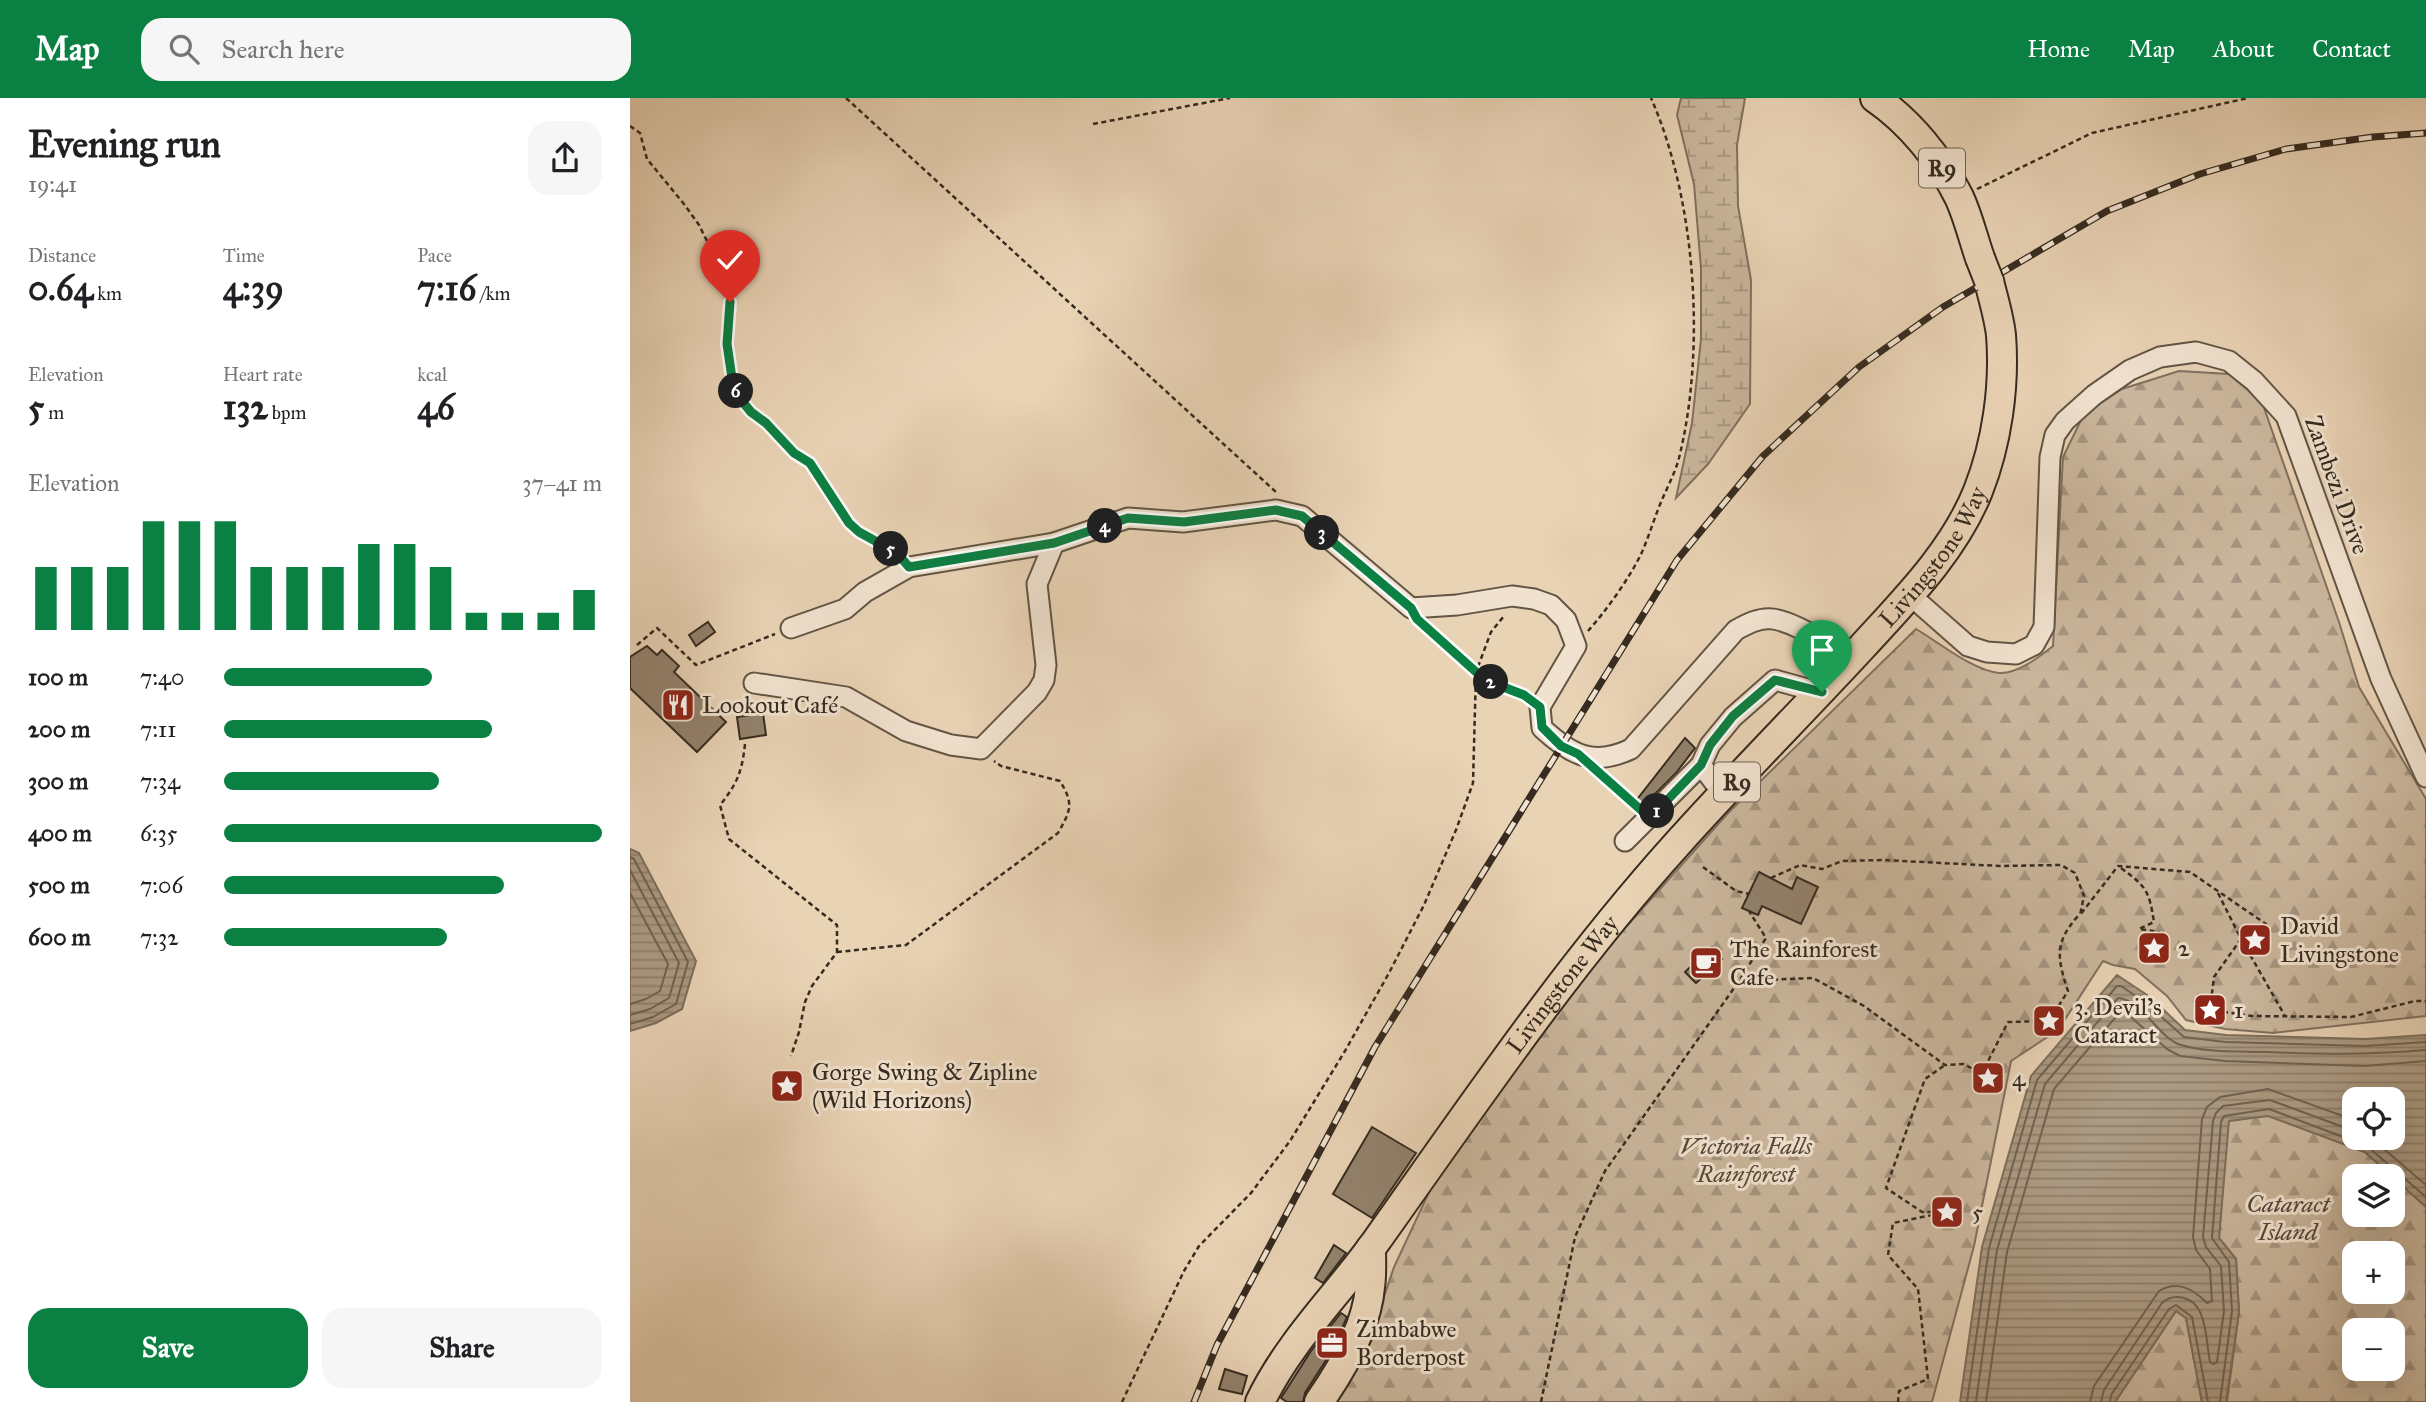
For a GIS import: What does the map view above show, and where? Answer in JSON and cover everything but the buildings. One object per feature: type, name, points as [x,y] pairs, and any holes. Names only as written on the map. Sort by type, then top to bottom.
[{"type":"highway","name":"Livingstone Way","points":[[1260,1402],[1308,1324],[1371,1248],[1595,940],[1679,843],[1910,595],[1955,534],[1978,492],[1995,432],[2001,380],[2001,332],[1984,270],[1959,198],[1935,156],[1889,107],[1875,98]]},
{"type":"highway","points":[[1320,1402],[1336,1378],[1364,1316],[1370,1288],[1371,1248]]},
{"type":"street","name":"Zambezi Drive","points":[[1910,595],[1968,646],[1987,652],[2016,654],[2034,645],[2044,627],[2050,457],[2055,435],[2065,421],[2094,396],[2130,370],[2160,357],[2196,352],[2229,361],[2254,381],[2286,416],[2381,679],[2426,776]]},
{"type":"street","points":[[791,628],[845,609],[865,592],[909,567],[1054,543],[1128,518],[1184,522],[1276,510],[1302,516],[1411,608],[1457,605],[1512,596],[1551,605],[1566,620],[1576,646],[1540,707],[1542,727],[1561,746],[1597,759],[1615,757],[1631,749],[1736,630],[1753,621],[1771,618],[1802,630],[1853,657]]},
{"type":"street","points":[[754,683],[846,697],[906,731],[951,745],[981,749],[1037,692],[1044,680],[1046,665],[1037,584],[1054,543]]},
{"type":"street","points":[[1625,841],[1701,765],[1710,745],[1733,716],[1775,680],[1822,692]]},
{"type":"street","points":[[1701,765],[1724,795]]},
{"type":"path","points":[[846,98],[1302,516]]},
{"type":"path","points":[[1093,124],[1230,98]]},
{"type":"path","points":[[1576,646],[1599,619],[1641,555],[1679,460],[1692,383],[1693,288],[1679,181],[1664,127],[1651,98]]},
{"type":"path","points":[[1959,198],[2092,133],[2248,98]]},
{"type":"path","points":[[630,126],[640,133],[647,159],[699,225],[710,247],[730,302],[727,344],[733,385],[741,400],[794,453],[810,463],[849,523],[859,532],[897,553],[909,567]]},
{"type":"path","points":[[1122,1402],[1184,1271],[1199,1246],[1251,1193],[1290,1141],[1345,1051],[1424,905],[1457,830],[1473,783],[1476,672],[1491,632],[1507,612],[1534,599]]},
{"type":"path","points":[[1411,608],[1417,619],[1485,680],[1524,695],[1540,707]]},
{"type":"path","points":[[637,645],[657,628],[696,665],[791,628]]},
{"type":"path","points":[[745,744],[743,766],[735,786],[720,805],[729,839],[837,925],[837,952],[811,986],[790,1056]]},
{"type":"path","points":[[837,952],[906,944],[1058,833],[1069,813],[1070,798],[1060,781],[1000,766],[981,749]]},
{"type":"path","points":[[1578,754],[1650,818]]},
{"type":"path","points":[[1771,878],[1800,865],[1822,869],[1842,861],[1883,860],[2000,866],[2061,865],[2075,873],[2084,896],[2080,915]]},
{"type":"path","points":[[2118,866],[2189,872],[2266,924],[2241,939],[2214,977],[2210,1010],[2252,1016],[2351,1017],[2415,1001],[2426,1001]]},
{"type":"path","points":[[1898,1402],[1899,1391],[1928,1379],[1918,1289],[1888,1255],[1893,1223],[1947,1212],[1922,1212],[1886,1188],[1925,1079],[1945,1065],[1964,1064],[1988,1078],[1986,1065],[2008,1022],[2049,1021],[2068,991],[2058,960],[2066,930],[2118,866]]},
{"type":"path","points":[[2118,866],[2150,894],[2154,922],[2140,929],[2159,932],[2142,945],[2154,948]]},
{"type":"path","points":[[1703,867],[1736,891],[1749,894]]},
{"type":"path","points":[[2216,890],[2285,1016]]},
{"type":"path","points":[[1541,1402],[1575,1237],[1605,1171],[1739,981],[1766,938],[1749,911]]},
{"type":"path","points":[[1739,981],[1813,978],[1864,1006],[1945,1065]]},
{"type":"green space","points":[[1681,98],[1745,98],[1737,145],[1738,206],[1751,280],[1750,404],[1708,464],[1676,498],[1692,423],[1701,339],[1701,268],[1694,184],[1677,115]]},
{"type":"green space","name":"Victoria Falls Rainforest","points":[[2179,371],[2229,374],[2262,402],[2359,687],[2426,799],[2426,1016],[2273,1033],[2225,1029],[2186,1020],[2167,996],[2135,969],[2103,961],[2058,1030],[2011,1061],[1974,1246],[1932,1402],[1336,1402],[1368,1344],[1394,1267],[1438,1173],[1591,966],[1729,812],[1916,629],[1978,667],[1999,673],[2021,668],[2053,646],[2063,457],[2084,414],[2122,389]]},
{"type":"green space","name":"Cataract Island","points":[[2268,1115],[2342,1143],[2342,1150],[2365,1152],[2378,1164],[2342,1164],[2342,1227],[2405,1227],[2405,1188],[2426,1207],[2426,1402],[2227,1402],[2239,1312],[2236,1259],[2219,1238],[2228,1121]]},
{"type":"green space","points":[[2176,1311],[2186,1318],[2202,1402],[2115,1402]]},
{"type":"water","points":[[630,849],[639,853],[696,961],[682,1009],[656,1023],[630,1031]]},
{"type":"water","points":[[2117,975],[2150,997],[2185,1030],[2226,1035],[2365,1039],[2426,1035],[2426,1207],[2405,1188],[2405,1164],[2378,1164],[2360,1150],[2405,1150],[2405,1087],[2342,1087],[2342,1143],[2268,1116],[2229,1121],[2219,1238],[2236,1259],[2239,1312],[2226,1402],[2202,1402],[2186,1318],[2176,1311],[2115,1402],[1960,1402],[1982,1247],[2031,1076]]},
{"type":"railway","points":[[1194,1402],[1217,1345],[1375,1047],[1677,560],[1763,456],[1859,367],[1943,307],[2107,211],[2200,174],[2286,149],[2426,133]]},
{"type":"place","name":"Lookout Café","points":[[678,705]]},
{"type":"place","name":"David Livingstone","points":[[2255,940]]},
{"type":"place","name":"2","points":[[2154,948]]},
{"type":"place","name":"The Rainforest Cafe","points":[[1706,963]]},
{"type":"place","name":"1","points":[[2210,1010]]},
{"type":"place","name":"3. Devil's Cataract","points":[[2049,1021]]},
{"type":"place","name":"4","points":[[1988,1078]]},
{"type":"place","name":"Gorge Swing & Zipline (Wild Horizons)","points":[[787,1086]]},
{"type":"place","name":"5","points":[[1947,1212]]},
{"type":"place","name":"Zimbabwe Borderpost","points":[[1332,1343]]},
{"type":"route","points":[[730,302],[727,344],[733,385],[741,400],[794,453],[810,463],[849,523],[859,532],[897,553],[909,567],[1054,543],[1128,518],[1184,522],[1276,510],[1302,516],[1411,608],[1417,619],[1485,680],[1524,695],[1540,707],[1542,727],[1561,746],[1578,754],[1611,781],[1650,818],[1701,765],[1710,745],[1733,716],[1775,680],[1822,692]]}]
